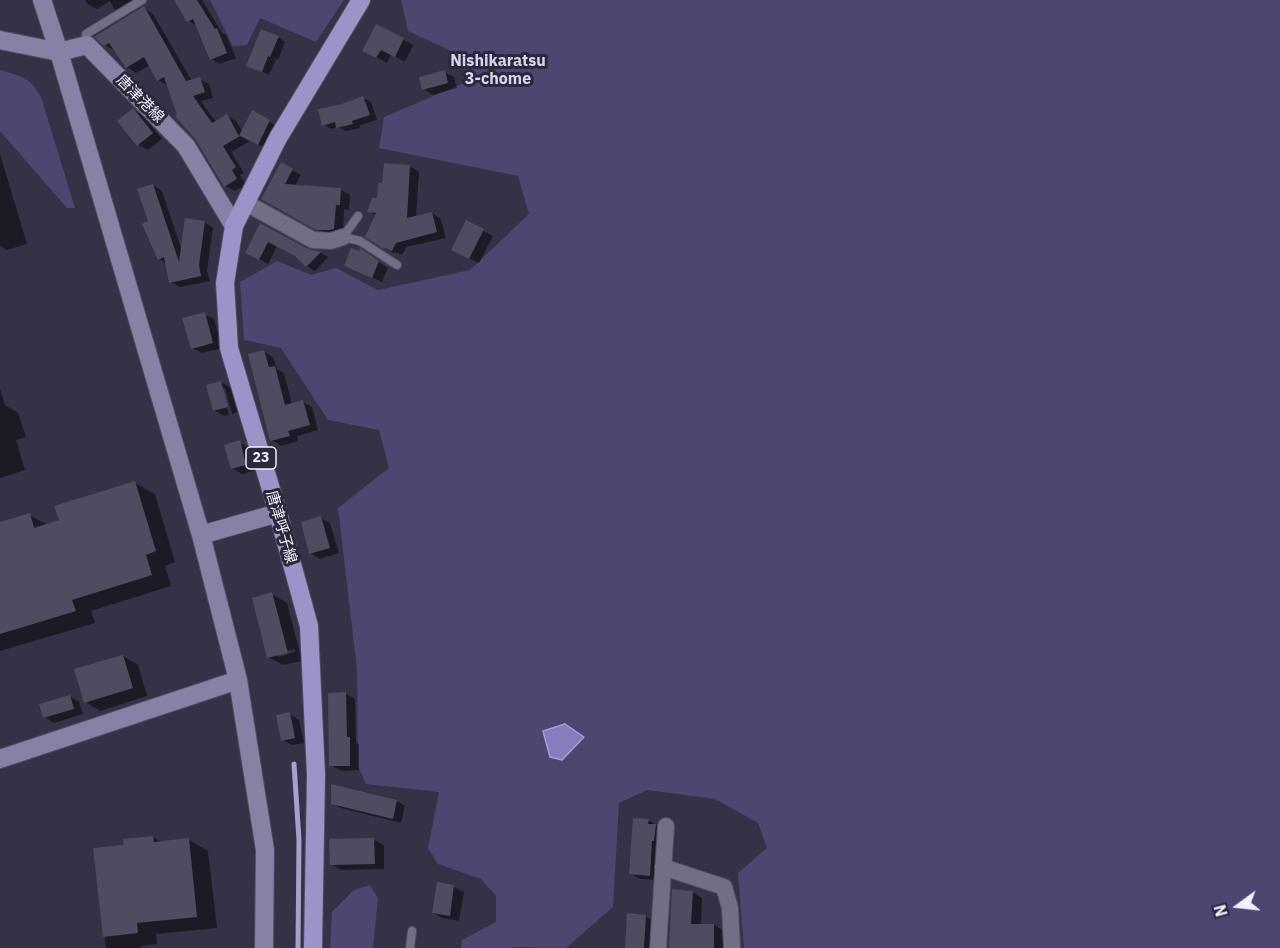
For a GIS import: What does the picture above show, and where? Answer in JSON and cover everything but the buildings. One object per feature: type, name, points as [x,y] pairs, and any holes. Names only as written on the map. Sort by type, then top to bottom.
[{"type":"main road","name":"唐津呼子線","points":[[313,948],[316,775],[309,627],[229,348],[225,283],[234,226],[278,138],[361,0]]},
{"type":"street","points":[[42,0],[201,535],[238,680],[265,850],[264,948]]},
{"type":"street","points":[[0,40],[59,52],[87,45]]},
{"type":"street","name":"唐津港線","points":[[87,45],[186,146],[234,226]]},
{"type":"street","points":[[246,203],[313,240],[331,242],[343,237]]},
{"type":"street","points":[[201,535],[278,513]]},
{"type":"street","points":[[0,759],[238,680]]},
{"type":"street","points":[[658,948],[666,826]]},
{"type":"street","points":[[663,867],[723,887],[730,908],[732,948]]},
{"type":"lane","points":[[87,45],[87,34],[142,0]]},
{"type":"lane","points":[[358,216],[343,237],[360,241],[398,265]]},
{"type":"lane","points":[[410,948],[412,931]]},
{"type":"shaded area","points":[[210,0],[344,0],[316,42],[260,18],[247,45],[233,46]]},
{"type":"shaded area","points":[[401,0],[1280,0],[1280,948],[744,948],[738,873],[767,848],[758,823],[715,799],[647,790],[619,803],[613,907],[566,948],[461,948],[462,940],[496,922],[496,896],[481,879],[438,864],[428,848],[439,792],[366,784],[358,766],[357,669],[338,508],[389,468],[379,430],[328,420],[281,348],[244,340],[240,282],[277,261],[311,275],[336,268],[378,290],[470,270],[529,214],[518,176],[379,148],[384,117],[471,80],[449,50],[408,31]]},
{"type":"shaded area","points":[[0,70],[29,81],[41,97],[75,208],[67,208],[0,131]]},
{"type":"shaded area","points":[[565,724],[584,737],[562,760],[550,757],[543,731]]},
{"type":"shaded area","points":[[370,885],[378,898],[373,948],[330,948],[332,912],[354,890]]},
{"type":"waterway","points":[[294,764],[299,840],[298,948]]},
{"type":"district","name":"Nishikaratsu 3-chome","points":[[498,70]]}]
